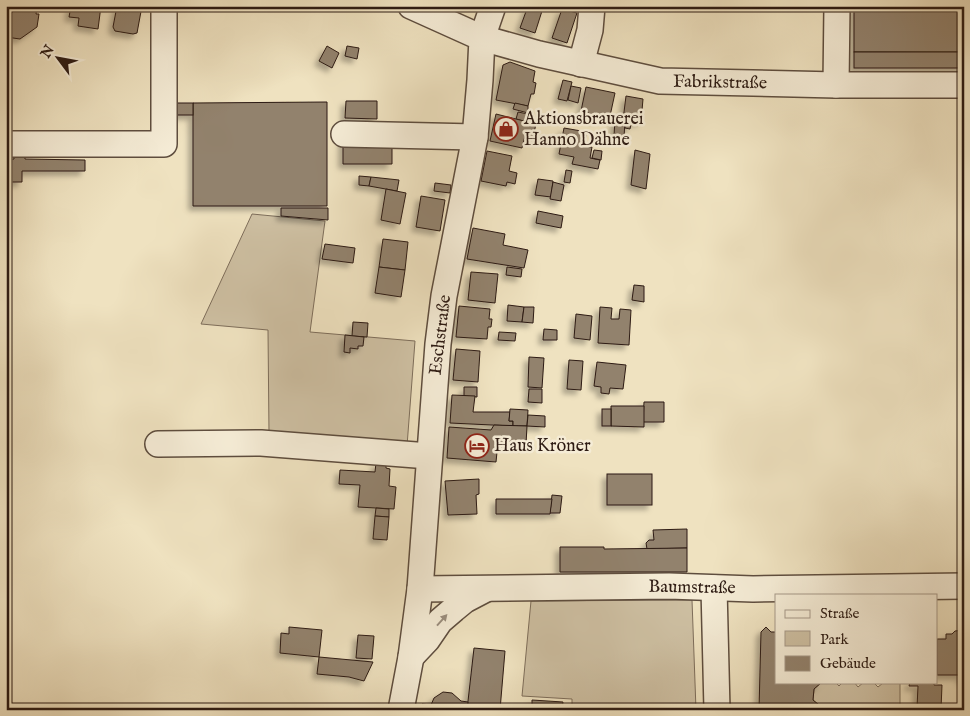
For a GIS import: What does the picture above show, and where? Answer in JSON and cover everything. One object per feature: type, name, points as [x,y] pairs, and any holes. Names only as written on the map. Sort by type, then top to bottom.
[{"type":"street","points":[[6,144],[164,144],[164,6]]},
{"type":"street","points":[[411,6],[482,38]]},
{"type":"street","name":"Eschstraße","points":[[401,710],[411,657],[420,589],[438,344],[444,296],[475,136],[482,38],[492,6]]},
{"type":"street","points":[[581,64],[590,30],[592,6]]},
{"type":"street","points":[[836,85],[837,6]]},
{"type":"street","name":"Fabrikstraße","points":[[482,38],[539,54],[660,82],[964,85]]},
{"type":"street","points":[[344,134],[475,136]]},
{"type":"street","points":[[158,444],[261,443],[429,456]]},
{"type":"street","name":"Baumstraße","points":[[420,589],[669,586],[753,589],[964,586]]},
{"type":"street","points":[[411,657],[427,640],[440,621],[465,600],[489,587]]},
{"type":"street","points":[[714,588],[717,710]]},
{"type":"green space","points":[[252,214],[325,221],[310,332],[415,341],[407,446],[269,434],[268,330],[201,324]]},
{"type":"green space","points":[[692,600],[696,710],[572,710],[572,699],[522,696],[531,601]]},
{"type":"green space","points":[[820,684],[837,684],[839,686],[841,684],[856,684],[858,687],[862,684],[875,684],[878,687],[882,684],[900,684],[900,710],[813,710],[819,705],[813,700],[814,689]]},
{"type":"building","points":[[6,6],[37,6],[36,14],[39,14],[37,27],[20,39],[6,37]]},
{"type":"building","points":[[71,6],[101,6],[98,29],[78,26],[79,18],[69,17]]},
{"type":"building","points":[[117,6],[142,6],[137,33],[115,31],[113,27]]},
{"type":"building","points":[[528,6],[542,11],[535,33],[520,28]]},
{"type":"building","points":[[854,6],[964,6],[964,52],[854,52]]},
{"type":"building","points":[[562,9],[577,13],[567,43],[552,38]]},
{"type":"building","points":[[327,46],[339,53],[332,68],[319,61]]},
{"type":"building","points":[[347,46],[359,48],[357,59],[345,56]]},
{"type":"building","points":[[854,52],[964,52],[964,68],[854,68]]},
{"type":"building","points":[[510,62],[535,71],[533,82],[536,83],[534,94],[531,94],[528,106],[496,100],[503,65]]},
{"type":"building","points":[[563,80],[572,82],[567,101],[558,99]]},
{"type":"building","points":[[571,86],[581,88],[578,103],[568,100]]},
{"type":"building","points":[[586,87],[615,93],[610,116],[599,114],[598,119],[587,116],[588,112],[581,111]]},
{"type":"building","points":[[626,96],[643,99],[641,122],[623,120]]},
{"type":"building","points":[[346,101],[377,101],[377,119],[345,118]]},
{"type":"building","points":[[327,102],[327,206],[193,206],[193,103]]},
{"type":"building","points":[[171,103],[193,103],[193,115],[171,115]]},
{"type":"building","points":[[515,103],[528,106],[528,113],[513,109]]},
{"type":"building","points":[[518,112],[533,115],[531,123],[516,119]]},
{"type":"building","points":[[496,114],[536,124],[533,137],[525,136],[522,148],[490,141]]},
{"type":"building","points":[[615,119],[625,120],[624,138],[614,136]]},
{"type":"building","points":[[625,120],[632,120],[630,129],[625,128]]},
{"type":"building","points":[[564,128],[587,132],[584,146],[592,147],[590,158],[600,160],[598,169],[572,164],[574,157],[559,154]]},
{"type":"building","points":[[343,139],[392,140],[392,164],[343,164]]},
{"type":"building","points":[[14,150],[25,150],[25,159],[85,160],[85,171],[22,171],[22,182],[6,182],[6,160],[14,159]]},
{"type":"building","points":[[594,150],[602,151],[601,160],[592,158]]},
{"type":"building","points":[[635,150],[650,154],[646,189],[631,185]]},
{"type":"building","points":[[487,151],[512,156],[509,171],[517,173],[515,184],[507,182],[506,186],[481,181]]},
{"type":"building","points":[[566,170],[572,171],[570,183],[564,182]]},
{"type":"building","points":[[359,176],[371,177],[369,186],[359,185]]},
{"type":"building","points":[[371,177],[399,180],[397,191],[369,186]]},
{"type":"building","points":[[538,179],[553,181],[551,197],[535,195]]},
{"type":"building","points":[[553,182],[564,185],[561,201],[550,199]]},
{"type":"building","points":[[435,183],[451,185],[450,193],[434,191]]},
{"type":"building","points":[[386,189],[406,193],[400,224],[381,220]]},
{"type":"building","points":[[421,196],[445,200],[440,231],[416,227]]},
{"type":"building","points":[[281,208],[328,208],[328,220],[281,216]]},
{"type":"building","points":[[538,211],[563,216],[561,228],[536,223]]},
{"type":"building","points":[[473,228],[505,234],[503,245],[528,250],[524,268],[467,259]]},
{"type":"building","points":[[383,239],[408,242],[405,270],[379,267]]},
{"type":"building","points":[[325,244],[355,248],[353,263],[322,259]]},
{"type":"building","points":[[379,267],[405,270],[401,297],[375,293]]},
{"type":"building","points":[[507,267],[522,269],[521,277],[506,275]]},
{"type":"building","points":[[471,272],[498,274],[495,303],[468,300]]},
{"type":"building","points":[[634,285],[644,286],[644,302],[632,300]]},
{"type":"building","points":[[508,305],[524,307],[522,322],[507,321]]},
{"type":"building","points":[[459,306],[490,309],[489,319],[492,319],[491,327],[488,327],[487,339],[456,337]]},
{"type":"building","points":[[524,307],[534,307],[533,323],[522,322]]},
{"type":"building","points":[[600,307],[612,308],[611,319],[619,319],[620,309],[631,310],[629,345],[598,343]]},
{"type":"building","points":[[576,314],[592,316],[590,340],[574,338]]},
{"type":"building","points":[[353,322],[368,323],[367,337],[352,336]]},
{"type":"building","points":[[544,329],[557,330],[557,340],[543,340]]},
{"type":"building","points":[[499,332],[516,333],[515,341],[498,340]]},
{"type":"building","points":[[345,335],[364,337],[363,346],[358,346],[358,349],[350,348],[350,353],[344,352]]},
{"type":"building","points":[[456,349],[480,351],[478,382],[453,380]]},
{"type":"building","points":[[529,357],[544,358],[542,388],[528,387]]},
{"type":"building","points":[[569,360],[583,361],[581,390],[567,389]]},
{"type":"building","points":[[597,362],[626,365],[623,389],[610,388],[609,394],[601,393],[601,387],[594,386]]},
{"type":"building","points":[[464,387],[477,387],[477,397],[464,396]]},
{"type":"building","points":[[529,389],[542,389],[542,403],[528,402]]},
{"type":"building","points":[[452,395],[475,396],[473,412],[510,412],[509,421],[513,421],[513,426],[450,423]]},
{"type":"building","points":[[644,402],[664,402],[664,422],[643,422]]},
{"type":"building","points":[[611,406],[644,406],[644,427],[611,426]]},
{"type":"building","points":[[510,409],[528,410],[527,426],[513,426],[513,421],[509,421]]},
{"type":"building","points":[[602,409],[611,409],[611,426],[602,426]]},
{"type":"building","points":[[528,415],[545,416],[545,427],[527,426]]},
{"type":"building","points":[[494,425],[527,426],[526,444],[498,442],[496,462],[447,458],[449,427],[491,430]]},
{"type":"building","points":[[376,463],[386,464],[386,468],[390,469],[389,486],[396,487],[394,509],[358,507],[360,485],[339,484],[340,470],[375,472]]},
{"type":"building","points":[[607,474],[652,474],[652,505],[607,505]]},
{"type":"building","points":[[479,479],[479,494],[476,495],[477,514],[448,515],[445,481]]},
{"type":"building","points":[[552,495],[562,496],[560,513],[550,513]]},
{"type":"building","points":[[496,499],[552,499],[550,514],[496,514]]},
{"type":"building","points":[[376,508],[389,509],[389,517],[375,516]]},
{"type":"building","points":[[375,516],[389,517],[387,540],[373,539]]},
{"type":"building","points":[[687,529],[687,548],[647,549],[646,543],[649,540],[654,540],[653,530]]},
{"type":"building","points":[[560,547],[604,547],[604,549],[687,548],[687,572],[560,572]]},
{"type":"building","points":[[289,627],[322,630],[319,657],[280,653],[281,633],[289,634]]},
{"type":"building","points":[[766,627],[771,632],[775,632],[775,684],[820,684],[814,689],[813,700],[819,705],[813,710],[759,710],[761,632]]},
{"type":"building","points":[[964,630],[964,680],[961,680],[962,675],[938,675],[938,639],[946,639],[946,634],[952,634],[955,631]]},
{"type":"building","points":[[358,635],[374,636],[372,659],[356,658]]},
{"type":"building","points":[[474,648],[505,651],[500,710],[467,710]]},
{"type":"building","points":[[319,657],[373,662],[364,681],[349,677],[317,674]]},
{"type":"building","points":[[910,684],[942,685],[941,709],[917,708],[918,686],[909,686]]},
{"type":"building","points":[[443,692],[452,693],[461,701],[468,702],[467,710],[421,710],[422,704],[431,705],[434,698]]},
{"type":"building","points":[[532,700],[563,702],[562,710],[532,710]]},
{"type":"place","name":"Aktionsbrauerei Hanno Dähne","points":[[506,129]]},
{"type":"place","name":"Haus Kröner","points":[[477,446]]}]
